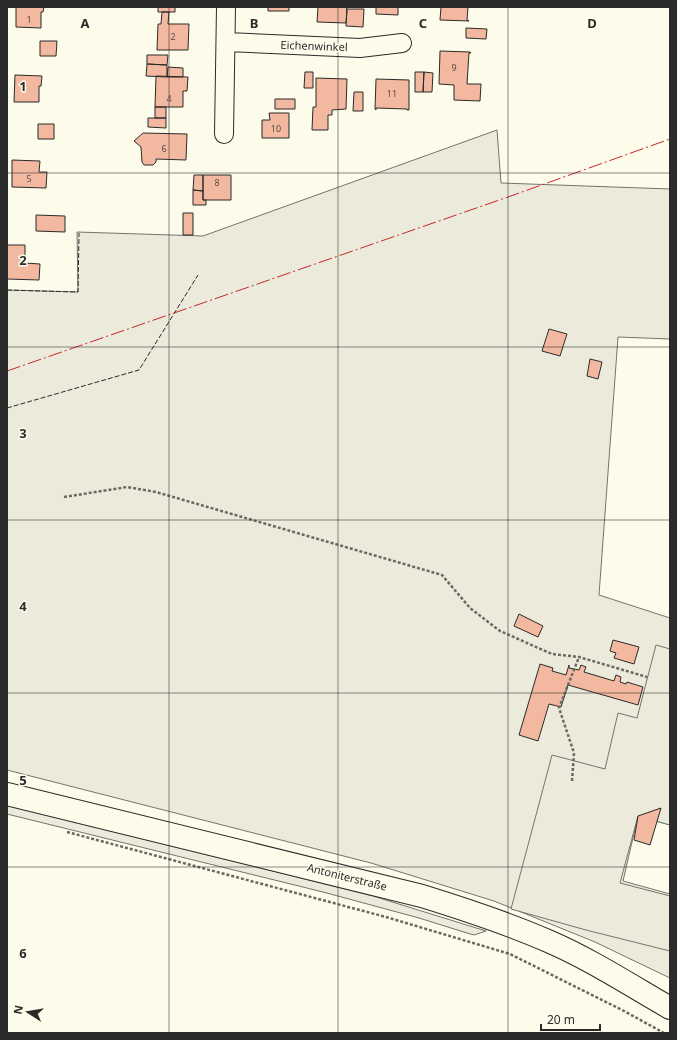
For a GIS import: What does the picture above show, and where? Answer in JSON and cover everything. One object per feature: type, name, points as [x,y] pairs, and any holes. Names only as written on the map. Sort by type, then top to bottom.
[{"type":"street","points":[[224,134],[226,7]]},
{"type":"street","name":"Eichenwinkel","points":[[226,42],[360,48],[402,43]]},
{"type":"street","name":"Antoniterstraße","points":[[7,794],[422,896],[457,907],[548,941],[576,955],[670,1008]]},
{"type":"path","points":[[64,496],[127,487],[156,492],[442,575],[470,608],[500,631],[552,654],[579,657],[647,676]]},
{"type":"path","points":[[572,781],[574,753],[559,708],[579,657]]},
{"type":"path","points":[[60,830],[386,917],[510,954],[624,1011],[664,1033]]},
{"type":"shaded area","points":[[497,130],[501,183],[670,189],[670,339],[618,337],[599,595],[670,618],[670,825],[638,816],[623,881],[670,894],[670,978],[595,942],[494,901],[371,863],[7,770],[7,290],[78,292],[77,232],[203,236]]},
{"type":"shaded area","points":[[656,645],[670,649],[670,825],[638,816],[620,883],[670,896],[670,951],[511,909],[552,755],[605,769],[618,713],[637,718]]},
{"type":"shaded area","points":[[7,805],[373,896],[486,931],[474,935],[419,918],[323,892],[7,814]]},
{"type":"building","points":[[16,7],[44,7],[43,12],[41,12],[41,28],[16,27]]},
{"type":"building","points":[[158,7],[175,7],[175,12],[158,12]]},
{"type":"building","points":[[268,7],[289,7],[289,11],[268,11]]},
{"type":"building","points":[[318,7],[345,7],[347,9],[346,23],[317,22]]},
{"type":"building","points":[[376,7],[398,7],[398,15],[376,14]]},
{"type":"building","points":[[441,7],[468,7],[467,20],[469,21],[440,20]]},
{"type":"building","points":[[347,9],[364,9],[363,27],[346,26]]},
{"type":"building","points":[[162,12],[169,12],[168,24],[189,24],[188,50],[157,50],[158,24],[161,24]]},
{"type":"building","points":[[466,28],[487,29],[486,39],[466,38]]},
{"type":"building","points":[[40,41],[57,41],[56,56],[40,56]]},
{"type":"building","points":[[440,51],[471,53],[469,53],[467,84],[481,84],[480,101],[454,100],[454,85],[439,84]]},
{"type":"building","points":[[147,55],[168,55],[167,65],[147,64]]},
{"type":"building","points":[[147,64],[167,65],[167,77],[146,76]]},
{"type":"building","points":[[168,67],[183,68],[183,77],[167,77]]},
{"type":"building","points":[[305,72],[313,72],[313,88],[304,88]]},
{"type":"building","points":[[415,72],[424,72],[423,92],[415,92]]},
{"type":"building","points":[[424,72],[433,73],[432,92],[423,92]]},
{"type":"building","points":[[15,75],[42,76],[41,86],[39,86],[39,102],[14,102]]},
{"type":"building","points":[[156,76],[188,77],[187,91],[183,91],[183,107],[155,107]]},
{"type":"building","points":[[316,78],[347,79],[346,109],[332,110],[332,115],[328,115],[328,130],[312,130],[313,107],[316,107]]},
{"type":"building","points":[[376,79],[409,80],[409,110],[376,108],[376,110],[375,109]]},
{"type":"building","points":[[354,92],[363,92],[363,111],[353,111]]},
{"type":"building","points":[[275,99],[295,99],[295,109],[275,109]]},
{"type":"building","points":[[155,107],[166,107],[166,118],[155,118]]},
{"type":"building","points":[[269,113],[289,113],[289,138],[262,138],[262,120],[270,120]]},
{"type":"building","points":[[148,118],[166,118],[166,128],[148,127]]},
{"type":"building","points":[[38,124],[54,124],[54,139],[38,139]]},
{"type":"building","points":[[143,133],[187,134],[186,160],[156,159],[156,162],[153,165],[144,165],[142,162],[141,147],[134,141]]},
{"type":"building","points":[[12,160],[40,161],[39,172],[47,172],[46,188],[12,187]]},
{"type":"building","points":[[194,175],[203,175],[203,191],[193,190]]},
{"type":"building","points":[[203,175],[231,175],[231,200],[203,200]]},
{"type":"building","points":[[193,190],[203,191],[203,200],[206,200],[206,205],[193,205]]},
{"type":"building","points":[[183,213],[193,213],[193,235],[183,235]]},
{"type":"building","points":[[36,215],[65,216],[65,232],[36,231]]},
{"type":"building","points":[[7,245],[25,245],[25,263],[40,264],[39,280],[7,279]]},
{"type":"building","points":[[549,329],[567,334],[560,356],[542,351]]},
{"type":"building","points":[[590,359],[602,362],[598,379],[587,376]]},
{"type":"building","points":[[519,614],[543,626],[538,637],[514,626]]},
{"type":"building","points":[[613,640],[639,647],[634,664],[614,658],[616,653],[610,651]]},
{"type":"building","points":[[540,664],[553,668],[552,671],[566,675],[569,665],[569,668],[579,670],[581,665],[586,667],[584,672],[614,681],[616,675],[621,677],[620,682],[626,684],[627,682],[643,687],[638,705],[568,685],[561,707],[549,704],[538,741],[519,735]]},
{"type":"building","points":[[661,808],[650,845],[634,840],[638,816]]},
{"type":"fence","points":[[7,290],[78,292],[79,233]]},
{"type":"fence","points":[[7,408],[139,370],[198,275]]},
{"type":"power","points":[[7,371],[508,197],[670,139]]}]
